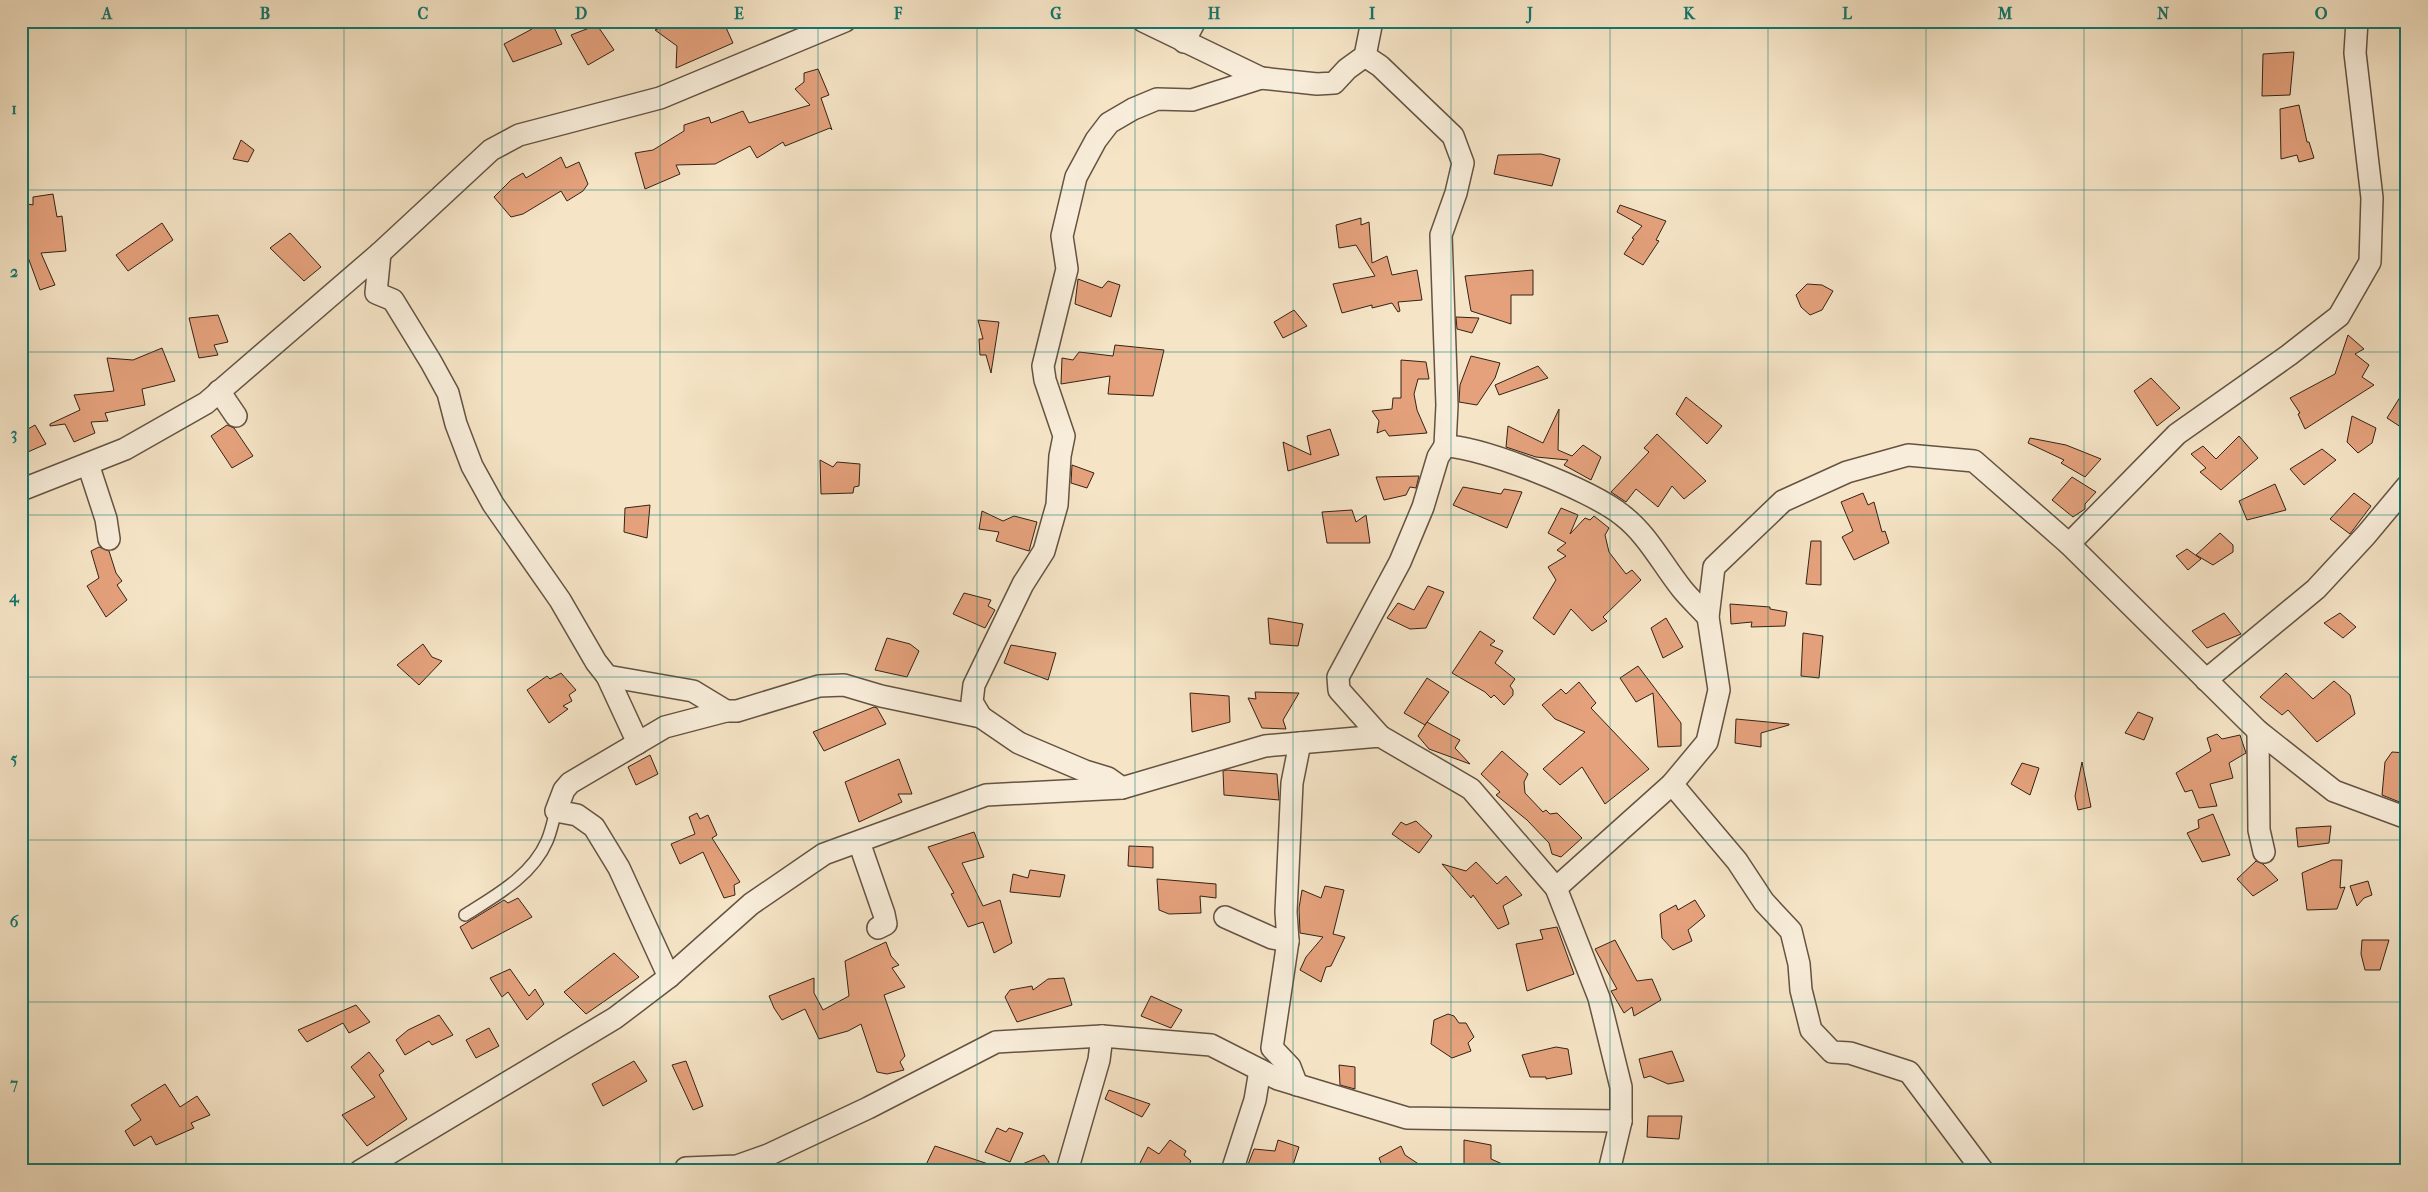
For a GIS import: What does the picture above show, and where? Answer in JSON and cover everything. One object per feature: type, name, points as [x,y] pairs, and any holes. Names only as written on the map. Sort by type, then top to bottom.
[{"type":"street","points":[[21,490],[125,449],[206,403],[380,253],[491,150],[519,135],[660,98],[845,21]]},
{"type":"street","points":[[1143,21],[1261,78],[1317,84],[1334,83],[1347,68],[1365,56],[1372,21]]},
{"type":"street","points":[[1184,42],[1195,21]]},
{"type":"street","points":[[2069,544],[2177,434],[2289,355],[2339,316],[2370,262],[2372,198],[2355,53],[2357,21]]},
{"type":"street","points":[[1365,56],[1380,66],[1453,136],[1463,163],[1456,192],[1441,235],[1447,405],[1445,446],[1438,457],[1423,507],[1400,562],[1338,677],[1339,690],[1380,736],[1471,789],[1556,888],[1599,998],[1621,1087],[1622,1121],[1610,1171]]},
{"type":"street","points":[[981,717],[972,702],[974,685],[1023,584],[1044,551],[1057,505],[1060,456],[1064,436],[1045,380],[1043,366],[1067,269],[1062,236],[1076,177],[1096,140],[1110,123],[1133,109],[1157,99],[1192,100],[1261,78]]},
{"type":"street","points":[[380,253],[376,293],[393,300],[431,362],[448,393],[463,443],[485,489],[607,676],[638,743]]},
{"type":"street","points":[[219,391],[236,416]]},
{"type":"street","points":[[1445,446],[1461,446],[1505,460],[1584,493],[1622,514],[1654,547],[1682,589],[1708,617]]},
{"type":"street","points":[[1556,888],[1672,784],[1707,742],[1719,690],[1708,617],[1714,567],[1783,501],[1847,472],[1908,455],[1974,461],[2069,544],[2258,731],[2334,791],[2407,818]]},
{"type":"street","points":[[88,464],[106,519],[109,539]]},
{"type":"street","points":[[2206,680],[2316,589],[2366,535],[2407,486]]},
{"type":"street","points":[[607,676],[693,691],[726,711]]},
{"type":"street","points":[[669,977],[619,868],[594,828],[577,815],[556,811],[564,790],[570,783],[665,727],[726,711],[737,711],[819,686],[844,685],[881,696],[981,717],[1019,743],[1084,771],[1108,778],[1122,788]]},
{"type":"street","points":[[2258,731],[2259,830],[2264,852]]},
{"type":"street","points":[[360,1171],[615,1018],[669,977],[751,904],[824,854],[986,795],[1122,788],[1265,746],[1380,736]]},
{"type":"street","points":[[1297,1084],[1290,1067],[1272,1048],[1288,941],[1286,912],[1292,783],[1300,743]]},
{"type":"street","points":[[1672,784],[1737,861],[1764,902],[1791,931],[1810,1030],[1832,1052],[1850,1053],[1909,1072],[1983,1171]]},
{"type":"street","points":[[858,842],[884,914],[886,924],[878,928]]},
{"type":"street","points":[[1225,918],[1272,938],[1288,941]]},
{"type":"street","points":[[686,1168],[737,1166],[768,1155],[868,1108],[996,1042],[1102,1036],[1211,1044],[1278,1079],[1407,1118],[1622,1121]]},
{"type":"street","points":[[1067,1171],[1099,1060],[1102,1036]]},
{"type":"street","points":[[1232,1171],[1255,1100],[1260,1070]]},
{"type":"lane","points":[[465,915],[500,893],[529,869],[547,842],[556,811]]},
{"type":"building","points":[[528,21],[551,21],[562,44],[513,62],[504,44],[532,29]]},
{"type":"building","points":[[677,21],[723,21],[733,43],[676,68],[677,46],[655,30]]},
{"type":"building","points":[[597,25],[614,50],[588,65],[571,35]]},
{"type":"building","points":[[2294,52],[2290,95],[2262,96],[2263,54]]},
{"type":"building","points":[[818,69],[829,95],[821,98],[832,130],[830,128],[785,146],[783,142],[757,158],[750,146],[715,164],[676,165],[680,174],[645,189],[635,153],[653,150],[684,131],[684,125],[709,117],[711,123],[743,111],[749,123],[810,105],[795,89],[804,82],[804,73]]},
{"type":"building","points":[[2299,105],[2307,142],[2309,142],[2314,158],[2299,162],[2297,155],[2281,159],[2280,109]]},
{"type":"building","points":[[241,140],[254,150],[248,162],[233,159]]},
{"type":"building","points":[[1541,154],[1560,159],[1552,186],[1494,174],[1498,155]]},
{"type":"building","points":[[561,157],[566,168],[579,162],[588,184],[583,191],[567,201],[561,191],[523,214],[511,217],[494,197],[511,180],[523,173],[526,178]]},
{"type":"building","points":[[53,194],[57,217],[62,216],[66,251],[41,253],[55,285],[40,290],[21,238],[21,225],[26,223],[23,203],[33,205],[33,197]]},
{"type":"building","points":[[1620,205],[1666,221],[1656,240],[1659,241],[1643,265],[1624,254],[1634,239],[1632,238],[1642,226],[1617,212]]},
{"type":"building","points":[[1361,218],[1361,225],[1369,222],[1372,263],[1387,256],[1392,275],[1417,270],[1422,300],[1398,302],[1400,311],[1398,312],[1392,303],[1372,308],[1372,305],[1342,313],[1333,284],[1375,276],[1356,245],[1339,248],[1336,225]]},
{"type":"building","points":[[162,223],[173,240],[128,271],[116,255]]},
{"type":"building","points":[[290,233],[321,267],[304,281],[270,248]]},
{"type":"building","points":[[1533,270],[1533,295],[1511,295],[1511,324],[1471,311],[1465,276]]},
{"type":"building","points":[[1078,279],[1102,288],[1108,281],[1120,285],[1111,317],[1075,304]]},
{"type":"building","points":[[1807,284],[1822,285],[1833,291],[1822,310],[1810,315],[1801,307],[1796,295]]},
{"type":"building","points":[[1294,310],[1307,326],[1283,338],[1274,322]]},
{"type":"building","points":[[218,315],[228,342],[214,345],[218,355],[199,358],[189,318]]},
{"type":"building","points":[[1456,317],[1479,318],[1472,333],[1457,329]]},
{"type":"building","points":[[978,320],[999,322],[991,373],[986,355],[980,355],[979,339],[983,339]]},
{"type":"building","points":[[2348,335],[2364,349],[2355,354],[2369,365],[2362,377],[2374,385],[2305,429],[2298,414],[2300,413],[2290,398],[2335,374]]},
{"type":"building","points":[[1115,345],[1164,350],[1153,396],[1108,394],[1110,376],[1061,384],[1062,358],[1073,360],[1079,352],[1113,356]]},
{"type":"building","points":[[162,348],[175,381],[142,389],[145,405],[105,413],[108,421],[91,422],[95,433],[74,442],[65,424],[50,426],[50,424],[80,410],[74,395],[114,391],[107,358],[133,360]]},
{"type":"building","points":[[1471,356],[1500,363],[1495,378],[1477,405],[1459,402],[1460,385]]},
{"type":"building","points":[[1401,360],[1426,362],[1429,379],[1418,379],[1414,394],[1417,410],[1427,433],[1389,436],[1385,430],[1377,433],[1379,421],[1372,411],[1392,409],[1393,398],[1401,398]]},
{"type":"building","points":[[1538,366],[1548,378],[1499,395],[1495,385]]},
{"type":"building","points":[[2151,378],[2180,408],[2157,426],[2134,391]]},
{"type":"building","points":[[2407,386],[2407,431],[2387,418]]},
{"type":"building","points":[[1686,397],[1722,426],[1707,444],[1676,414]]},
{"type":"building","points":[[1559,409],[1558,450],[1572,456],[1583,445],[1601,457],[1591,480],[1564,465],[1568,460],[1536,457],[1506,447],[1508,426],[1543,443]]},
{"type":"building","points":[[2352,416],[2376,428],[2372,443],[2358,453],[2347,442]]},
{"type":"building","points":[[35,425],[46,444],[21,455],[21,433]]},
{"type":"building","points":[[227,425],[234,428],[253,456],[232,468],[211,436]]},
{"type":"building","points":[[1330,429],[1339,455],[1288,471],[1283,442],[1311,455],[1307,436]]},
{"type":"building","points":[[1657,434],[1706,481],[1684,499],[1672,486],[1658,507],[1636,489],[1626,502],[1611,492],[1649,452],[1644,448]]},
{"type":"building","points":[[2239,436],[2258,458],[2221,490],[2200,472],[2206,468],[2191,454],[2203,446],[2216,459]]},
{"type":"building","points":[[2030,438],[2066,445],[2101,459],[2085,477],[2061,463],[2064,460],[2028,443]]},
{"type":"building","points":[[2322,449],[2336,460],[2304,485],[2290,469]]},
{"type":"building","points":[[820,460],[833,467],[837,462],[860,464],[859,486],[854,487],[853,493],[821,494]]},
{"type":"building","points":[[1072,465],[1094,473],[1087,488],[1071,483]]},
{"type":"building","points":[[1419,476],[1416,488],[1410,487],[1406,495],[1384,500],[1376,477]]},
{"type":"building","points":[[2072,477],[2096,492],[2085,504],[2085,509],[2073,517],[2052,500]]},
{"type":"building","points":[[2275,484],[2286,510],[2247,520],[2239,501]]},
{"type":"building","points":[[1463,487],[1501,494],[1504,489],[1522,492],[1507,528],[1453,505]]},
{"type":"building","points":[[1863,493],[1868,505],[1874,502],[1882,532],[1885,531],[1889,543],[1854,560],[1842,537],[1853,531],[1841,502]]},
{"type":"building","points":[[2354,493],[2371,506],[2350,534],[2330,519]]},
{"type":"building","points":[[650,505],[647,538],[624,532],[625,508]]},
{"type":"building","points":[[1561,508],[1578,515],[1570,534],[1585,518],[1590,520],[1594,516],[1609,528],[1605,535],[1609,552],[1626,574],[1632,570],[1641,580],[1603,617],[1607,621],[1592,631],[1571,609],[1554,635],[1533,618],[1556,580],[1548,567],[1566,556],[1557,550],[1566,543],[1548,533]]},
{"type":"building","points":[[1352,510],[1356,522],[1366,515],[1370,543],[1327,543],[1322,512]]},
{"type":"building","points":[[982,511],[1003,521],[1014,516],[1037,522],[1029,551],[996,541],[999,532],[979,529]]},
{"type":"building","points":[[2220,533],[2233,545],[2233,552],[2213,565],[2196,555]]},
{"type":"building","points":[[1811,541],[1821,541],[1821,585],[1806,584]]},
{"type":"building","points":[[99,547],[109,551],[116,573],[122,581],[117,585],[127,600],[106,617],[87,586],[99,578],[91,551]]},
{"type":"building","points":[[2187,549],[2201,559],[2188,570],[2176,556]]},
{"type":"building","points":[[1428,586],[1444,592],[1426,628],[1410,629],[1387,618],[1398,603],[1414,610]]},
{"type":"building","points":[[964,593],[991,600],[988,606],[995,610],[985,628],[953,614]]},
{"type":"building","points":[[1730,604],[1770,607],[1770,609],[1787,612],[1785,626],[1751,627],[1752,622],[1731,624]]},
{"type":"building","points":[[2224,613],[2241,634],[2207,648],[2192,631]]},
{"type":"building","points":[[2340,613],[2356,627],[2343,638],[2324,623]]},
{"type":"building","points":[[1268,618],[1303,624],[1298,646],[1270,644]]},
{"type":"building","points":[[1666,618],[1683,647],[1663,658],[1651,628]]},
{"type":"building","points":[[1480,631],[1495,641],[1490,645],[1503,651],[1495,663],[1515,679],[1510,686],[1513,690],[1513,695],[1504,705],[1494,695],[1491,698],[1485,692],[1452,673]]},
{"type":"building","points":[[1803,633],[1823,636],[1819,678],[1801,676]]},
{"type":"building","points":[[887,638],[910,644],[919,651],[907,677],[875,670]]},
{"type":"building","points":[[423,644],[432,657],[442,661],[419,685],[397,665]]},
{"type":"building","points":[[1011,645],[1056,653],[1048,680],[1004,663]]},
{"type":"building","points":[[1638,666],[1681,723],[1681,746],[1658,747],[1653,693],[1636,702],[1620,678]]},
{"type":"building","points":[[561,673],[576,690],[569,695],[572,701],[563,706],[568,709],[549,723],[527,690],[547,676],[550,679]]},
{"type":"building","points":[[2286,673],[2313,699],[2334,681],[2350,695],[2355,714],[2317,742],[2288,710],[2282,715],[2260,697]]},
{"type":"building","points":[[1427,678],[1449,692],[1425,725],[1404,713]]},
{"type":"building","points":[[1579,682],[1596,703],[1591,708],[1649,769],[1605,804],[1582,767],[1560,785],[1543,769],[1585,732],[1555,719],[1542,705],[1561,689],[1566,694]]},
{"type":"building","points":[[1255,692],[1299,693],[1283,720],[1286,729],[1262,728],[1248,698],[1256,699]]},
{"type":"building","points":[[1190,693],[1229,696],[1230,722],[1192,732]]},
{"type":"building","points":[[874,707],[877,708],[886,724],[824,751],[813,732]]},
{"type":"building","points":[[2138,712],[2153,718],[2144,740],[2125,733]]},
{"type":"building","points":[[1736,719],[1789,725],[1761,733],[1761,747],[1735,743]]},
{"type":"building","points":[[1427,722],[1460,740],[1455,748],[1470,764],[1429,749],[1418,736]]},
{"type":"building","points":[[2217,734],[2222,739],[2240,735],[2246,753],[2229,763],[2233,778],[2210,784],[2217,806],[2199,808],[2192,790],[2185,792],[2176,773],[2211,751],[2207,738]]},
{"type":"building","points":[[1502,751],[1528,774],[1524,782],[1525,793],[1543,812],[1546,810],[1550,814],[1557,813],[1582,838],[1561,857],[1552,854],[1549,843],[1527,820],[1496,795],[1500,792],[1481,774]]},
{"type":"building","points":[[2392,752],[2407,753],[2407,805],[2382,795],[2385,762]]},
{"type":"building","points":[[650,755],[658,774],[636,785],[628,767]]},
{"type":"building","points":[[899,759],[912,794],[898,794],[902,802],[859,822],[845,782]]},
{"type":"building","points":[[2082,762],[2091,807],[2078,810],[2075,796]]},
{"type":"building","points":[[2022,763],[2039,768],[2030,795],[2011,784]]},
{"type":"building","points":[[1223,771],[1277,774],[1279,800],[1224,795]]},
{"type":"building","points":[[697,813],[700,819],[708,815],[717,835],[712,838],[740,882],[734,885],[735,895],[724,898],[703,852],[680,864],[671,844],[695,834],[689,817]]},
{"type":"building","points":[[2213,814],[2230,855],[2202,862],[2187,833],[2199,828],[2198,820]]},
{"type":"building","points":[[1416,821],[1432,836],[1419,853],[1392,834],[1401,822],[1406,825]]},
{"type":"building","points":[[2331,826],[2329,843],[2298,847],[2296,828]]},
{"type":"building","points":[[974,832],[984,857],[962,863],[983,906],[1000,900],[1012,943],[994,953],[983,922],[968,927],[951,894],[954,893],[928,847]]},
{"type":"building","points":[[1129,846],[1153,847],[1153,868],[1128,866]]},
{"type":"building","points":[[2332,860],[2342,860],[2340,888],[2345,887],[2337,909],[2307,910],[2302,873]]},
{"type":"building","points":[[2256,861],[2263,864],[2278,880],[2253,896],[2237,879]]},
{"type":"building","points":[[1476,862],[1497,884],[1506,876],[1522,895],[1503,906],[1509,924],[1498,929],[1473,895],[1471,898],[1442,864],[1466,871]]},
{"type":"building","points":[[1030,870],[1065,875],[1060,897],[1010,892],[1013,874],[1028,878]]},
{"type":"building","points":[[1157,879],[1216,884],[1216,898],[1200,896],[1201,913],[1169,914],[1159,910]]},
{"type":"building","points":[[2368,881],[2372,895],[2364,898],[2357,906],[2350,886]]},
{"type":"building","points":[[1325,886],[1344,890],[1333,934],[1345,937],[1331,966],[1326,967],[1321,982],[1300,970],[1306,957],[1323,937],[1300,933],[1299,908],[1302,890],[1321,898]]},
{"type":"building","points":[[518,898],[532,917],[472,949],[460,927],[504,900],[508,903]]},
{"type":"building","points":[[1695,900],[1705,916],[1688,930],[1692,941],[1673,950],[1662,938],[1660,914],[1676,905],[1678,910]]},
{"type":"building","points":[[1557,927],[1574,974],[1527,991],[1516,944],[1543,939],[1540,930]]},
{"type":"building","points":[[1615,940],[1637,981],[1652,979],[1661,1000],[1634,1016],[1632,1007],[1624,1013],[1611,991],[1617,989],[1595,949]]},
{"type":"building","points":[[2362,940],[2389,940],[2380,970],[2365,970],[2361,954]]},
{"type":"building","points":[[886,942],[891,956],[899,965],[892,968],[905,987],[884,995],[905,1056],[900,1062],[904,1070],[887,1074],[877,1072],[861,1024],[848,1031],[819,1039],[805,1009],[782,1020],[769,996],[814,978],[814,993],[823,1010],[849,996],[845,961]]},
{"type":"building","points":[[614,953],[639,977],[586,1014],[564,992]]},
{"type":"building","points":[[510,969],[529,996],[535,989],[544,1004],[527,1020],[508,992],[502,997],[490,978]]},
{"type":"building","points":[[1064,978],[1072,1005],[1017,1022],[1005,997],[1010,990],[1032,986],[1033,990],[1048,979]]},
{"type":"building","points":[[1151,996],[1182,1010],[1171,1028],[1141,1016]]},
{"type":"building","points":[[356,1005],[370,1022],[349,1033],[343,1023],[307,1042],[298,1030]]},
{"type":"building","points":[[1448,1014],[1454,1016],[1459,1023],[1466,1023],[1474,1037],[1468,1043],[1471,1051],[1452,1058],[1431,1044],[1434,1020]]},
{"type":"building","points":[[439,1015],[453,1035],[432,1045],[429,1041],[405,1055],[396,1040],[408,1030]]},
{"type":"building","points":[[489,1028],[499,1046],[476,1058],[466,1040]]},
{"type":"building","points":[[1556,1047],[1568,1049],[1572,1074],[1546,1079],[1546,1077],[1530,1077],[1522,1055]]},
{"type":"building","points":[[1672,1051],[1684,1081],[1668,1084],[1650,1076],[1644,1078],[1639,1059]]},
{"type":"building","points":[[369,1052],[384,1071],[379,1075],[407,1119],[367,1146],[342,1115],[375,1097],[351,1067]]},
{"type":"building","points":[[634,1061],[647,1081],[603,1106],[592,1084]]},
{"type":"building","points":[[686,1061],[703,1106],[693,1110],[672,1065]]},
{"type":"building","points":[[1339,1065],[1355,1067],[1355,1089],[1340,1085]]},
{"type":"building","points":[[165,1084],[180,1107],[197,1096],[210,1115],[191,1123],[194,1128],[156,1145],[151,1136],[134,1146],[125,1131],[141,1120],[131,1105]]},
{"type":"building","points":[[1109,1090],[1150,1104],[1142,1117],[1105,1099]]},
{"type":"building","points":[[1648,1116],[1682,1116],[1679,1139],[1647,1137]]},
{"type":"building","points":[[997,1128],[1006,1132],[1009,1128],[1023,1133],[1010,1162],[985,1152]]},
{"type":"building","points":[[1170,1140],[1186,1151],[1184,1155],[1191,1161],[1185,1171],[1136,1171],[1148,1147],[1159,1154]]},
{"type":"building","points":[[1278,1140],[1299,1147],[1291,1171],[1270,1171],[1247,1167],[1254,1149],[1275,1151]]},
{"type":"building","points":[[1464,1140],[1491,1145],[1491,1159],[1518,1171],[1464,1171]]},
{"type":"building","points":[[935,1146],[1000,1168],[1000,1171],[955,1171],[942,1166],[940,1171],[923,1171]]},
{"type":"building","points":[[1401,1146],[1405,1155],[1429,1171],[1384,1171],[1379,1158]]},
{"type":"building","points":[[1044,1155],[1049,1162],[1048,1171],[1020,1165]]}]
